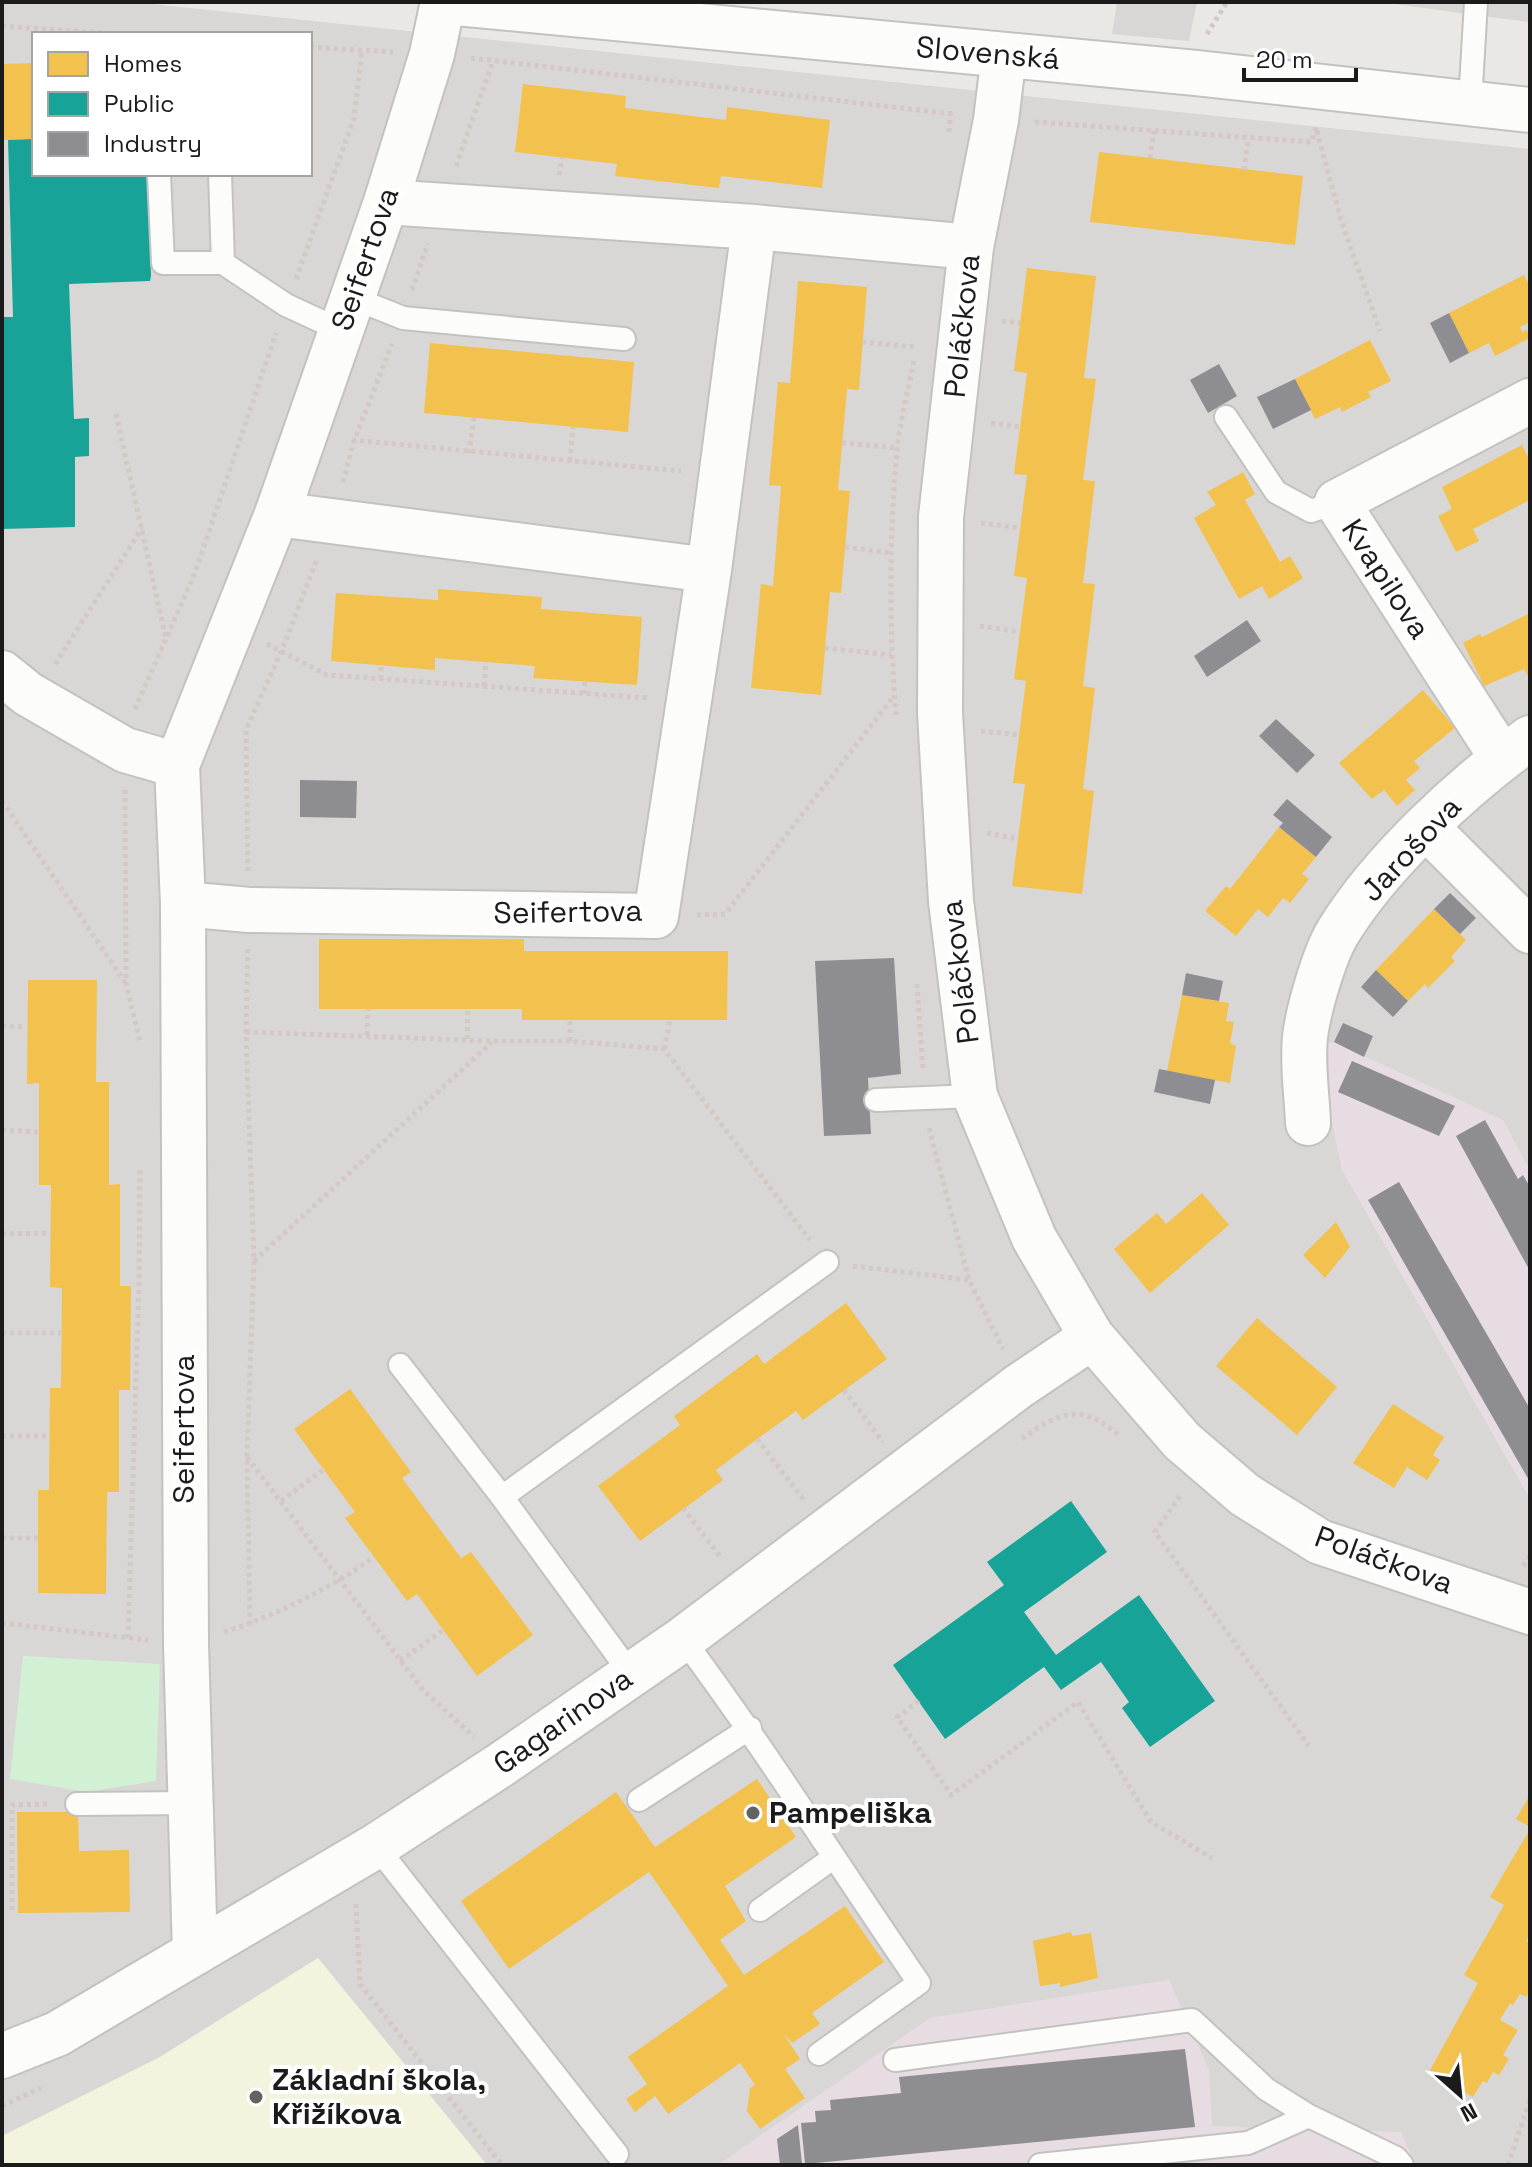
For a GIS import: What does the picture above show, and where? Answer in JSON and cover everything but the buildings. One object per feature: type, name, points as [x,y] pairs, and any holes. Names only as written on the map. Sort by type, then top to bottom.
[{"type":"street","name":"Seifertova","points":[[195,1953],[186,1644],[183,904],[177,765],[277,514],[386,202],[445,2]]},
{"type":"street","name":"Slovenská","points":[[445,2],[1004,55],[1318,104],[1470,103],[1530,110]]},
{"type":"street","name":"Poláčkova","points":[[1004,55],[1016,126],[971,247],[941,517],[940,713],[951,901],[975,1096],[1034,1238],[1092,1337],[1182,1441],[1245,1495],[1320,1542],[1525,1586]]},
{"type":"street","points":[[386,202],[754,227],[971,247]]},
{"type":"street","name":"Seifertova","points":[[183,904],[249,910],[656,916],[709,570],[754,227]]},
{"type":"street","name":"Kvapilova","points":[[1516,748],[1337,502],[1530,401]]},
{"type":"street","points":[[277,514],[709,570]]},
{"type":"street","points":[[15,684],[125,750],[177,765]]},
{"type":"street","name":"Jarošova","points":[[1308,1123],[1305,1038],[1318,984],[1336,934],[1388,865],[1426,827],[1516,748]]},
{"type":"street","points":[[1426,827],[1530,931]]},
{"type":"street","name":"Gagarinova","points":[[2,2056],[57,2034],[376,1846],[499,1766],[683,1639],[1019,1386],[1092,1337]]},
{"type":"lane","points":[[1470,103],[1476,2]]},
{"type":"lane","points":[[159,176],[163,263],[223,263],[286,305],[624,339]]},
{"type":"lane","points":[[220,176],[223,263]]},
{"type":"lane","points":[[1226,417],[1276,492],[1311,511],[1337,502]]},
{"type":"lane","points":[[876,1100],[975,1096]]},
{"type":"lane","points":[[502,1497],[827,1262]]},
{"type":"lane","points":[[400,1365],[502,1497],[631,1674]]},
{"type":"lane","points":[[683,1639],[750,1728],[833,1858],[919,1983],[819,2054]]},
{"type":"lane","points":[[639,1800],[750,1728]]},
{"type":"lane","points":[[77,1804],[191,1803]]},
{"type":"lane","points":[[376,1846],[617,2154]]},
{"type":"lane","points":[[760,1910],[833,1858]]},
{"type":"lane","points":[[895,2060],[1192,2020],[1266,2089],[1309,2116],[1396,2158],[1402,2165]]},
{"type":"lane","points":[[1040,2165],[1248,2143],[1309,2116]]},
{"type":"path","points":[[2,26],[90,32]]},
{"type":"path","points":[[312,47],[432,54],[1016,126],[1042,123],[1311,142],[1316,129],[1318,104]]},
{"type":"path","points":[[141,1044],[126,983],[125,750],[129,722],[195,573],[249,406],[354,118],[362,50]]},
{"type":"path","points":[[250,1624],[247,1457],[254,1261],[246,1032],[249,910],[246,730],[282,650],[332,521],[354,441],[403,318],[493,61]]},
{"type":"path","points":[[1318,104],[1316,129],[1341,220],[1380,331]]},
{"type":"path","points":[[1016,126],[1042,123]]},
{"type":"path","points":[[1150,158],[1154,131]]},
{"type":"path","points":[[1244,170],[1248,138]]},
{"type":"path","points":[[862,342],[917,347]]},
{"type":"path","points":[[116,414],[166,641]]},
{"type":"path","points":[[469,453],[474,418]]},
{"type":"path","points":[[990,423],[1020,427]]},
{"type":"path","points":[[570,461],[573,427]]},
{"type":"path","points":[[304,433],[469,453],[721,475]]},
{"type":"path","points":[[842,443],[897,448]]},
{"type":"path","points":[[978,523],[1020,528]]},
{"type":"path","points":[[15,684],[51,670],[142,528]]},
{"type":"path","points":[[845,547],[892,553]]},
{"type":"path","points":[[977,625],[1020,632]]},
{"type":"path","points":[[231,629],[282,650],[327,675],[689,701]]},
{"type":"path","points":[[825,648],[892,655]]},
{"type":"path","points":[[484,686],[486,662]]},
{"type":"path","points":[[381,665],[381,679]]},
{"type":"path","points":[[584,694],[585,681]]},
{"type":"path","points":[[656,916],[725,914],[894,696]]},
{"type":"path","points":[[968,729],[1019,735]]},
{"type":"path","points":[[2,801],[126,983]]},
{"type":"path","points":[[974,831],[1018,839]]},
{"type":"path","points":[[467,1039],[468,1008]]},
{"type":"path","points":[[367,1035],[368,1009]]},
{"type":"path","points":[[570,1020],[570,1041]]},
{"type":"path","points":[[664,1049],[670,1020]]},
{"type":"path","points":[[2,1026],[26,1027]]},
{"type":"path","points":[[246,1032],[570,1041],[664,1049],[827,1262],[969,1280]]},
{"type":"path","points":[[254,1261],[492,1041]]},
{"type":"path","points":[[924,1097],[931,1139],[969,1280],[1019,1386]]},
{"type":"path","points":[[2,1130],[39,1132]]},
{"type":"path","points":[[128,1638],[140,1155]]},
{"type":"path","points":[[2,1234],[51,1233]]},
{"type":"path","points":[[2,1333],[62,1333]]},
{"type":"path","points":[[844,1390],[883,1443]]},
{"type":"path","points":[[2,1436],[50,1436]]},
{"type":"path","points":[[757,1439],[804,1501]]},
{"type":"path","points":[[247,1457],[423,1690],[474,1737],[499,1766]]},
{"type":"path","points":[[281,1501],[324,1469]]},
{"type":"path","points":[[1180,1496],[1155,1532],[1309,1746]]},
{"type":"path","points":[[683,1508],[722,1560]]},
{"type":"path","points":[[2,1538],[38,1538]]},
{"type":"path","points":[[1525,1586],[1530,1556]]},
{"type":"path","points":[[2,1623],[186,1644],[250,1624],[340,1581],[374,1557]]},
{"type":"path","points":[[400,1661],[443,1630]]},
{"type":"path","points":[[919,1701],[897,1717],[951,1795],[1078,1702],[1151,1822],[1212,1858]]},
{"type":"path","points":[[12,1910],[12,1805],[77,1804]]},
{"type":"path","points":[[2,1860],[11,1859]]},
{"type":"path","points":[[356,1904],[360,1984],[502,2165]]},
{"type":"path","points":[[1508,2165],[1530,2100]]},
{"type":"shaded area","points":[[2,2],[133,2],[1530,149],[1530,2165],[2,2165]]},
{"type":"shaded area","points":[[1117,2],[1197,2],[1189,41],[1112,34]]},
{"type":"shaded area","points":[[1381,2],[1530,2],[1530,22],[1474,15]]},
{"type":"shaded area","points":[[354,118],[408,132],[244,597],[195,573],[249,406]]},
{"type":"shaded area","points":[[497,223],[635,235],[632,266],[495,255]]},
{"type":"shaded area","points":[[944,279],[958,282],[932,697],[917,698],[901,676],[901,518],[911,394],[929,368]]},
{"type":"shaded area","points":[[414,501],[613,519],[610,548],[412,530]]},
{"type":"shaded area","points":[[1334,1042],[1503,1120],[1530,1171],[1530,1499],[1342,1170],[1330,1113],[1328,1043]]},
{"type":"shaded area","points":[[235,1044],[232,1461],[203,1461],[207,1049]]},
{"type":"shaded area","points":[[385,1367],[564,1611],[537,1631],[358,1387]]},
{"type":"shaded area","points":[[937,1411],[959,1415],[708,1601],[711,1575]]},
{"type":"shaded area","points":[[23,1656],[160,1664],[156,1781],[86,1792],[10,1779]]},
{"type":"shaded area","points":[[203,1665],[233,1680],[233,1785],[206,1799]]},
{"type":"shaded area","points":[[455,1757],[479,1761],[377,1821],[384,1800]]},
{"type":"shaded area","name":"Základní škola, Křižíkova","points":[[318,1958],[487,2165],[2,2165],[2,2136],[160,2057]]},
{"type":"shaded area","points":[[1169,1980],[1209,2070],[1212,2126],[1401,2132],[1415,2165],[718,2165],[930,2018]]},
{"type":"shaded area","points":[[481,1997],[562,2101],[538,2119],[457,2016]]},
{"type":"place","name":"Pampeliška","points":[[753,1813]]},
{"type":"place","name":"Základní škola, Křižíkova","points":[[256,2097]]}]
